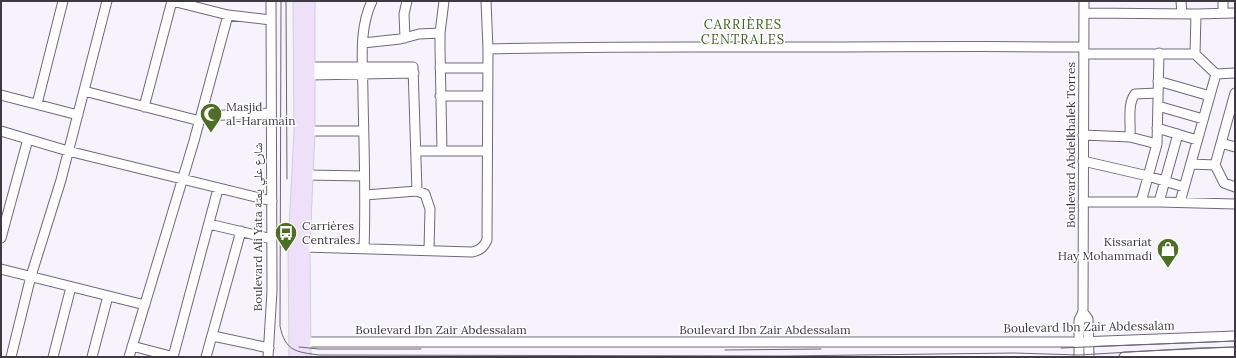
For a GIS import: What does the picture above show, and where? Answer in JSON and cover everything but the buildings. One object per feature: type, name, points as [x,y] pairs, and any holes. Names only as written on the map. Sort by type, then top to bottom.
[{"type":"main road","points":[[299,1],[300,130],[294,247],[300,342],[304,357]]},
{"type":"main road","points":[[295,357],[300,342],[309,131],[309,1]]},
{"type":"street","points":[[37,104],[63,1]]},
{"type":"street","points":[[11,357],[31,276],[44,238],[108,1]]},
{"type":"street","points":[[144,107],[172,1],[228,15],[271,20]]},
{"type":"street","name":"Boulevard Ali Yata شارع علي يعتة","points":[[268,352],[272,291],[271,1]]},
{"type":"street","points":[[364,249],[365,195],[363,43],[365,20],[372,1]]},
{"type":"street","points":[[405,38],[404,14],[407,1]]},
{"type":"street","points":[[442,151],[440,33],[444,1]]},
{"type":"street","points":[[304,247],[472,252],[478,251],[484,247],[487,240],[488,49],[486,1]]},
{"type":"street","name":"Boulevard Abdelkhalek Torres","points":[[1079,357],[1088,319],[1083,312],[1084,1]]},
{"type":"street","points":[[1182,1],[1182,14]]},
{"type":"street","points":[[1223,1],[1223,13]]},
{"type":"street","points":[[1084,13],[1235,13]]},
{"type":"street","points":[[1195,54],[1196,14]]},
{"type":"street","points":[[129,357],[183,180],[228,15]]},
{"type":"street","points":[[363,43],[405,38],[419,34],[440,33]]},
{"type":"street","points":[[488,49],[985,46],[1159,54],[1195,54],[1216,74],[1235,73]]},
{"type":"street","points":[[1141,202],[1157,144],[1159,54]]},
{"type":"street","points":[[440,68],[487,68]]},
{"type":"street","points":[[309,71],[363,70],[414,73],[417,191]]},
{"type":"street","points":[[1180,202],[1216,74]]},
{"type":"street","points":[[1158,81],[1210,96]]},
{"type":"street","points":[[84,91],[144,107],[200,118],[271,113]]},
{"type":"street","points":[[1130,136],[1131,104],[1135,94],[1158,93]]},
{"type":"street","points":[[1235,93],[1215,165],[1224,183],[1235,187]]},
{"type":"street","points":[[1,95],[78,115]]},
{"type":"street","points":[[440,96],[487,96]]},
{"type":"street","points":[[1158,106],[1203,119]]},
{"type":"street","points":[[1157,128],[1197,140]]},
{"type":"street","points":[[1,131],[68,151],[272,201]]},
{"type":"street","points":[[309,131],[363,131]]},
{"type":"street","points":[[1159,202],[1178,134]]},
{"type":"street","points":[[1083,135],[1130,136],[1157,144]]},
{"type":"street","points":[[1,238],[28,139]]},
{"type":"street","points":[[1221,143],[1235,147]]},
{"type":"street","points":[[416,151],[487,151]]},
{"type":"street","points":[[1083,161],[1148,176],[1184,187]]},
{"type":"street","points":[[1191,164],[1215,165]]},
{"type":"street","points":[[307,175],[364,176]]},
{"type":"street","points":[[132,346],[173,357],[218,189]]},
{"type":"street","points":[[365,195],[417,191],[426,194],[430,208],[428,250]]},
{"type":"street","points":[[1083,202],[1180,202],[1235,204]]},
{"type":"street","points":[[209,224],[272,239]]},
{"type":"street","points":[[206,357],[241,231]]},
{"type":"street","points":[[1,268],[145,305]]},
{"type":"street","points":[[53,357],[71,287]]},
{"type":"street","points":[[92,357],[108,296]]},
{"type":"street","points":[[213,336],[268,352]]},
{"type":"street","name":"Boulevard Ibn Zair Abdessalam","points":[[300,342],[1084,341],[1235,336]]},
{"type":"street","name":"Boulevard Abdelkhalek Torres","points":[[1084,341],[1089,357]]},
{"type":"street","points":[[1124,357],[1203,355],[1235,352]]},
{"type":"street","points":[[1203,355],[1216,357]]},
{"type":"tram line","points":[[281,1],[280,326],[285,341],[293,349],[298,351],[319,355],[783,356],[1014,353],[1079,355],[1235,347]]},
{"type":"tram line","points":[[286,1],[287,179]]},
{"type":"tram line","points":[[1061,348],[1235,341]]},
{"type":"tram line","points":[[299,347],[319,349],[421,349]]},
{"type":"tram line","points":[[725,350],[821,349]]},
{"type":"place","name":"Masjid al-Haramain","points":[[211,134]]},
{"type":"place","name":"Carrières Centrales","points":[[286,252]]},
{"type":"place","name":"Kissariat Hay Mohammadi","points":[[1168,268]]},
{"type":"district","name":"CARRIÈRES CENTRALES","points":[[743,32]]}]
